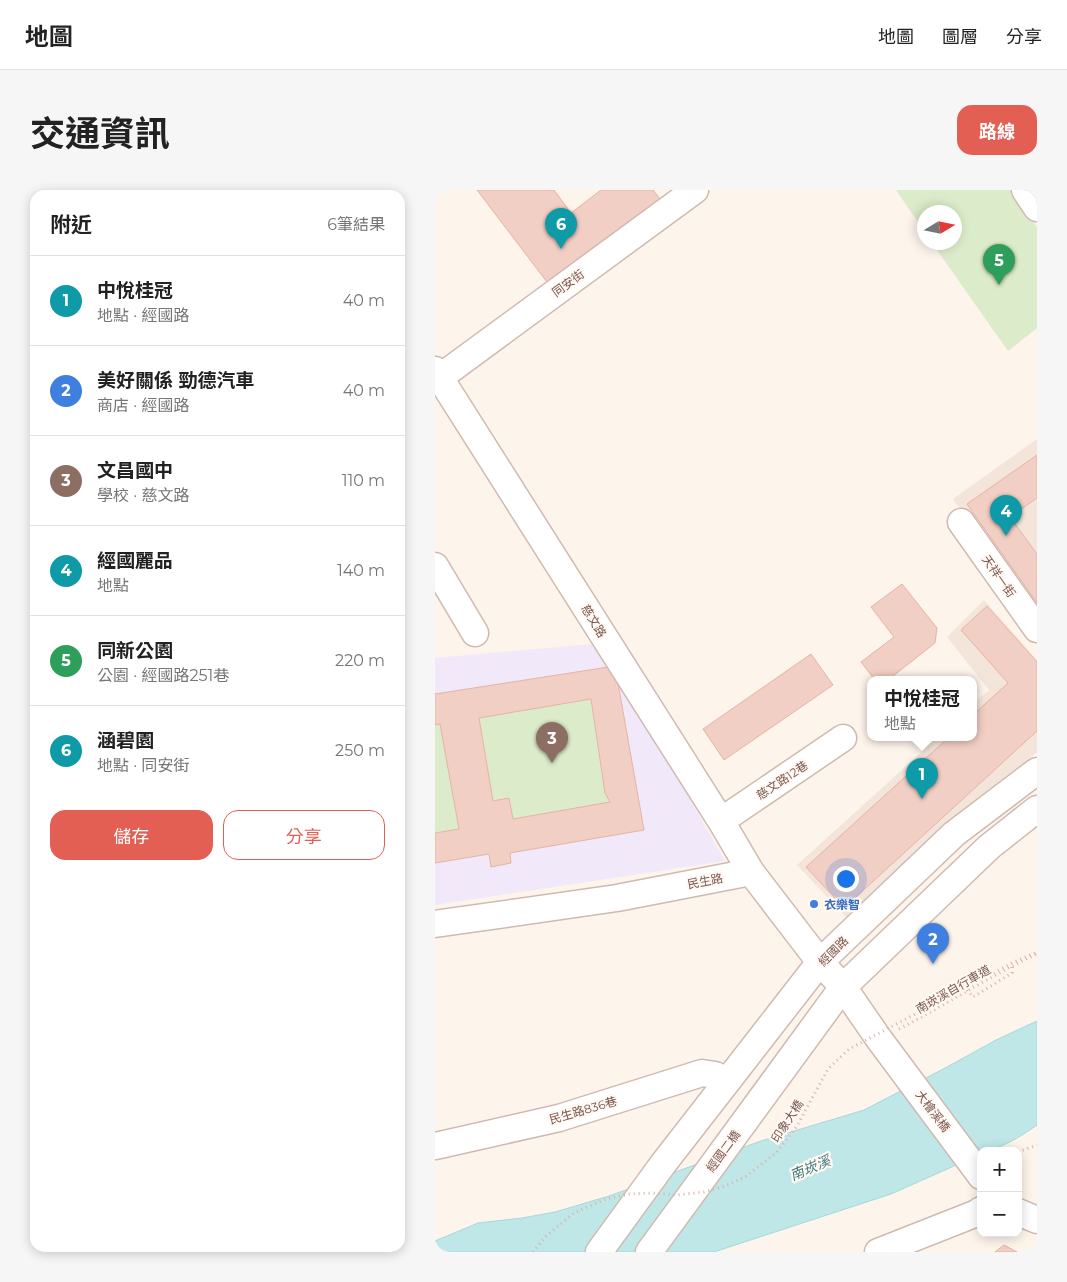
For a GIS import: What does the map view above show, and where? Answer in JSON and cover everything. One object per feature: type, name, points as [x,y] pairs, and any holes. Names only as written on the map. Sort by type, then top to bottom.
[{"type":"street","name":"同安街","points":[[437,376],[695,190]]},
{"type":"street","points":[[1025,190],[1037,208]]},
{"type":"street","name":"慈文路","points":[[437,376],[751,872]]},
{"type":"street","name":"天祥一街","points":[[961,522],[1037,629]]},
{"type":"street","points":[[435,566],[475,633]]},
{"type":"street","name":"慈文路12巷","points":[[721,822],[843,738]]},
{"type":"street","name":"經國路","points":[[599,1252],[663,1164],[821,962],[954,834],[1037,771]]},
{"type":"street","points":[[843,987],[989,847],[1037,809]]},
{"type":"street","points":[[751,872],[821,962],[843,987],[883,1046]]},
{"type":"street","name":"民生路","points":[[435,924],[617,898],[751,872]]},
{"type":"street","name":"經國二橋","points":[[649,1252],[843,987]]},
{"type":"street","name":"大檜溪橋","points":[[883,1046],[977,1170]]},
{"type":"street","name":"民生路836巷","points":[[435,1146],[559,1118],[702,1073],[715,1075],[727,1081]]},
{"type":"street","points":[[878,1252],[977,1213]]},
{"type":"street","points":[[1022,1214],[1037,1220]]},
{"type":"path","name":"印象大橋","points":[[533,1252],[545,1237],[574,1213],[606,1199],[628,1194],[653,1193],[677,1195],[704,1192],[725,1186],[745,1177],[777,1152],[804,1113],[828,1070],[849,1049],[1012,963],[1037,953]]},
{"type":"path","name":"南崁溪自行車道","points":[[883,1046],[967,990],[1037,953]]},
{"type":"path","points":[[967,990],[973,997],[1012,974],[1012,963]]},
{"type":"path","points":[[1022,1151],[1037,1146]]},
{"type":"shaded area","points":[[1037,439],[1037,618],[953,499]]},
{"type":"shaded area","points":[[984,600],[1037,660],[1037,752],[848,919],[797,865],[934,741],[977,741],[977,700],[989,690],[947,637]]},
{"type":"shaded area","points":[[602,643],[725,861],[435,905],[435,658]]},
{"type":"green space","points":[[896,190],[1010,190],[1037,227],[1037,328],[1008,351],[937,250],[962,250],[962,205],[917,205],[917,221]]},
{"type":"green space","points":[[591,699],[602,771],[610,802],[513,819],[509,798],[493,801],[479,718]]},
{"type":"green space","points":[[440,724],[459,829],[435,833],[435,725]]},
{"type":"water","name":"南崁溪","points":[[1037,1021],[1037,1125],[1018,1138],[997,1147],[977,1147],[977,1156],[891,1194],[714,1252],[435,1252],[435,1241],[478,1223],[555,1212],[609,1196],[761,1141],[864,1110],[996,1040]]},
{"type":"building","points":[[477,190],[554,190],[571,213],[601,190],[653,190],[663,203],[550,286]]},
{"type":"building","points":[[1037,455],[1037,498],[1010,517],[1037,554],[1037,603],[967,504]]},
{"type":"building","points":[[902,584],[937,628],[935,643],[893,676],[872,676],[861,662],[894,637],[871,607]]},
{"type":"building","points":[[987,606],[1037,662],[1037,731],[844,908],[806,867],[945,741],[977,741],[977,711],[1008,683],[961,630]]},
{"type":"building","points":[[811,654],[833,685],[724,760],[703,729]]},
{"type":"building","points":[[615,666],[644,830],[510,853],[511,863],[491,867],[489,854],[435,863],[435,833],[459,829],[440,724],[435,725],[435,694]],"holes":[[[591,699],[605,793],[610,802],[513,819],[509,798],[493,801],[479,718]]]},
{"type":"building","points":[[1004,1245],[1017,1252],[995,1252]]},
{"type":"place","name":"涵碧園","points":[[561,249]]},
{"type":"place","name":"同新公園","points":[[999,285]]},
{"type":"place","name":"經國麗品","points":[[1006,536]]},
{"type":"place","name":"文昌國中","points":[[552,763]]},
{"type":"place","name":"中悅桂冠","points":[[922,799]]},
{"type":"place","name":"衣樂智","points":[[814,904]]},
{"type":"place","name":"美好關係 勁德汽車","points":[[933,964]]}]
